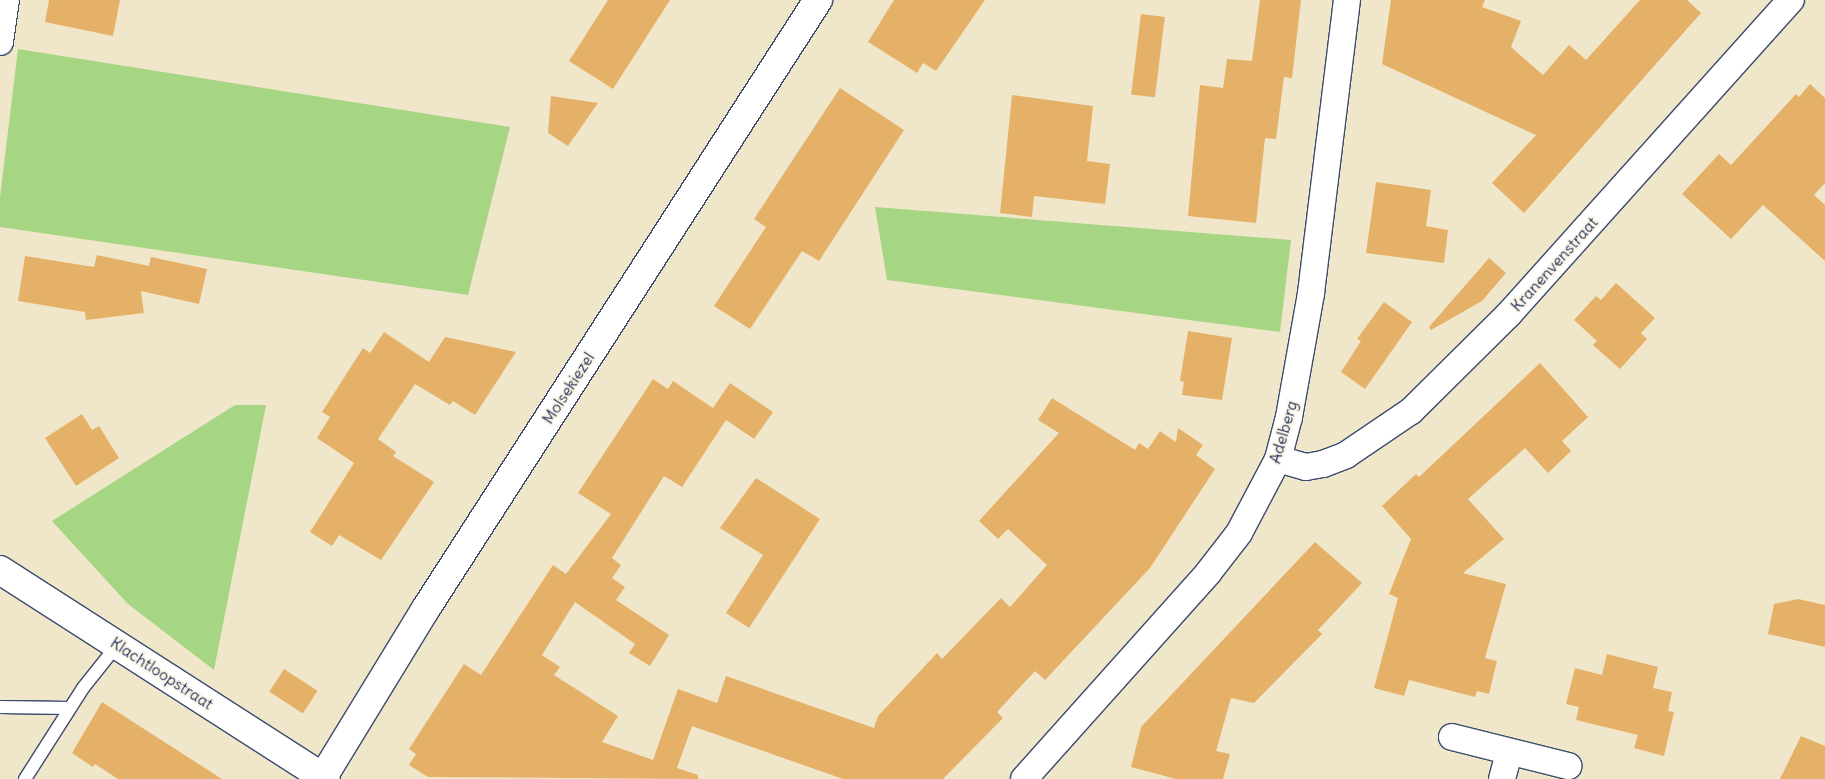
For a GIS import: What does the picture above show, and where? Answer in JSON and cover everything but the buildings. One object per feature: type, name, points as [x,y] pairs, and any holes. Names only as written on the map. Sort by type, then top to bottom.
[{"type":"main road","name":"Molsekiezel","points":[[324,778],[425,610],[818,0]]},
{"type":"main road","name":"Klachtloopstraat","points":[[0,570],[324,778]]},
{"type":"street","points":[[0,42],[6,0]]},
{"type":"street","name":"Adelberg","points":[[1024,779],[1208,573],[1240,532],[1278,459],[1290,417],[1311,293],[1347,0]]},
{"type":"street","name":"Kranenvenstraat","points":[[1278,459],[1306,467],[1323,464],[1346,455],[1411,411],[1509,314],[1791,0]]},
{"type":"street","points":[[1452,738],[1568,766]]},
{"type":"street","points":[[1502,779],[1509,753]]},
{"type":"lane","points":[[25,779],[70,708],[118,644]]},
{"type":"lane","points":[[0,707],[70,708]]},
{"type":"green space","points":[[18,49],[510,127],[468,295],[0,227],[0,197]]},
{"type":"green space","points":[[875,207],[1291,240],[1280,332],[887,280]]},
{"type":"green space","points":[[235,405],[266,405],[214,670],[128,604],[52,521]]}]
